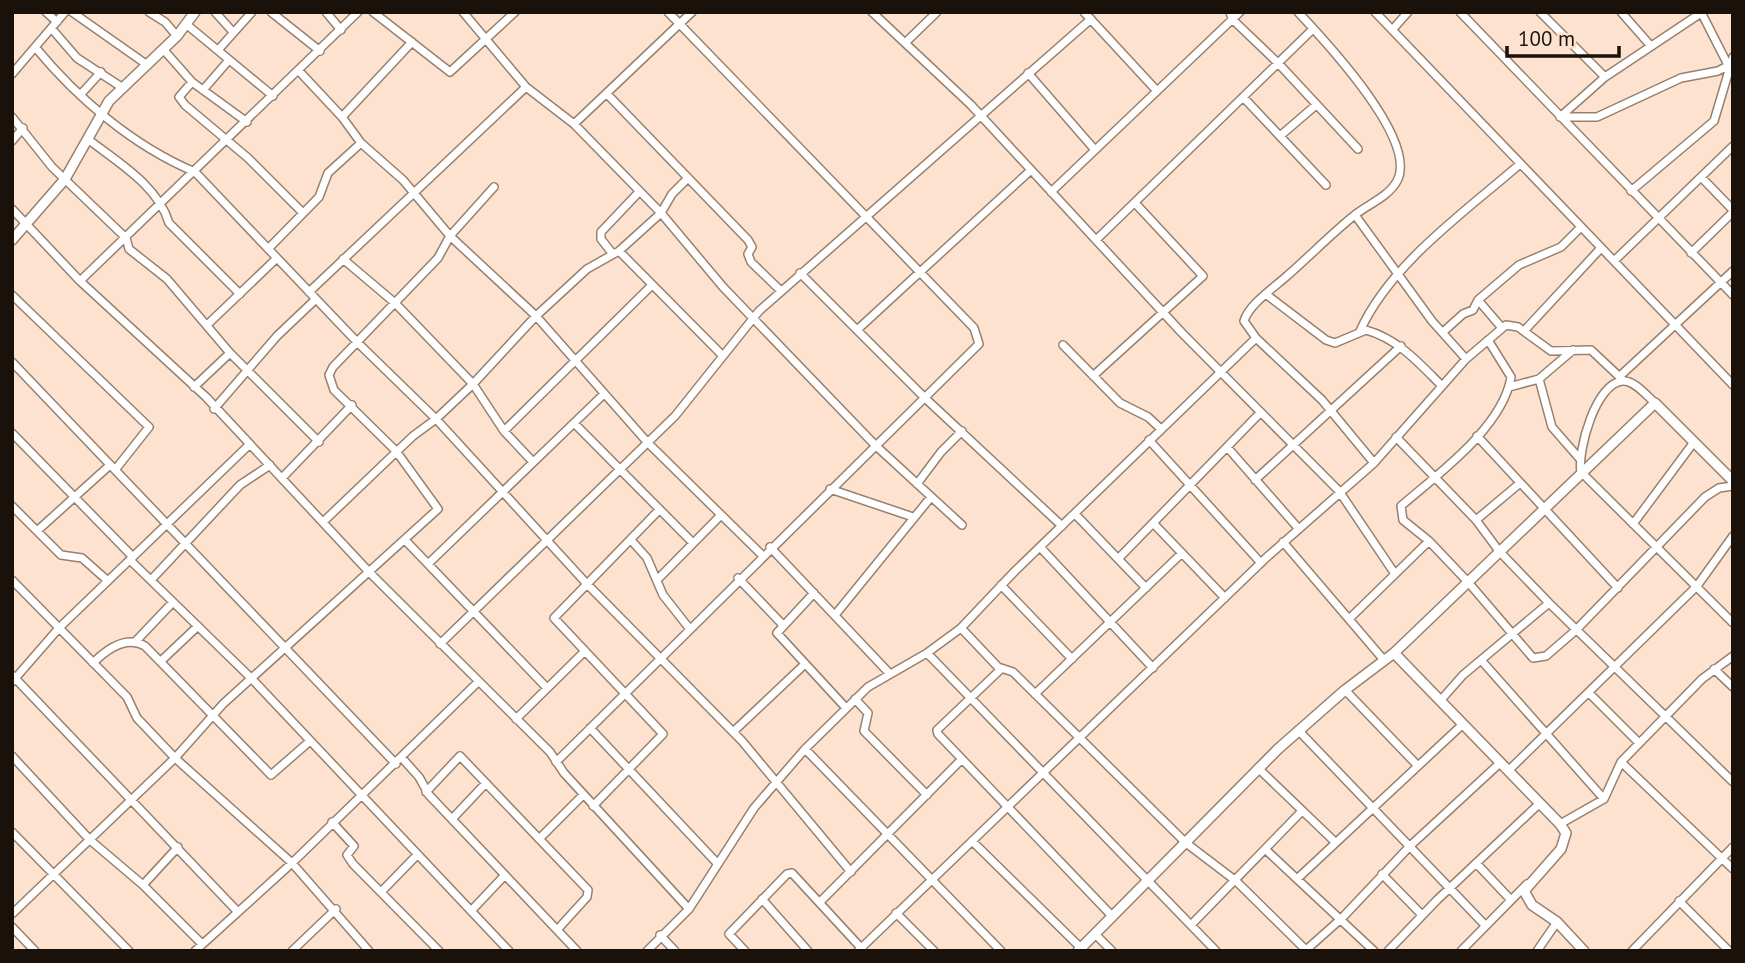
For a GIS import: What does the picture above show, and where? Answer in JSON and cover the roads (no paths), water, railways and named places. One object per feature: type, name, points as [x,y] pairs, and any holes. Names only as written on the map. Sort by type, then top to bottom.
[{"type":"street","points":[[46,12],[76,58],[123,88]]},
{"type":"street","points":[[12,74],[65,12]]},
{"type":"street","points":[[72,12],[146,65]]},
{"type":"street","points":[[149,12],[165,22],[177,36]]},
{"type":"street","points":[[12,240],[65,179],[109,102],[177,36],[195,12]]},
{"type":"street","points":[[215,12],[233,32]]},
{"type":"street","points":[[219,49],[252,12]]},
{"type":"street","points":[[271,12],[320,51]]},
{"type":"street","points":[[326,12],[341,30]]},
{"type":"street","points":[[80,281],[228,141],[358,12]]},
{"type":"street","points":[[373,12],[446,71],[452,72],[515,12]]},
{"type":"street","points":[[463,12],[526,87],[574,124],[661,213],[752,318],[874,445],[962,525]]},
{"type":"street","points":[[556,762],[738,578],[979,344],[974,328],[921,271],[668,12]]},
{"type":"street","points":[[574,124],[692,12]]},
{"type":"street","points":[[872,12],[981,116],[1260,414],[1339,491],[1395,574]]},
{"type":"street","points":[[906,42],[937,12]]},
{"type":"street","points":[[1084,12],[1157,91]]},
{"type":"street","points":[[1051,192],[1231,16],[1240,12]]},
{"type":"street","points":[[1298,12],[1356,78],[1396,143],[1402,165],[1393,187],[1355,215],[1246,315],[1244,321],[1256,338],[1330,411],[1374,463]]},
{"type":"street","points":[[1375,12],[1733,385]]},
{"type":"street","points":[[1394,29],[1408,12]]},
{"type":"street","points":[[1460,12],[1733,295]]},
{"type":"street","points":[[1540,12],[1605,77]]},
{"type":"street","points":[[1621,12],[1650,46]]},
{"type":"street","points":[[1560,117],[1605,77],[1701,13],[1730,64]]},
{"type":"street","points":[[1231,16],[1278,62],[1357,149]]},
{"type":"street","points":[[440,644],[685,406],[752,318],[781,290],[1091,19]]},
{"type":"street","points":[[186,24],[273,96]]},
{"type":"street","points":[[1096,240],[1313,29]]},
{"type":"street","points":[[342,117],[412,42]]},
{"type":"street","points":[[35,47],[64,82],[102,114],[163,159],[195,172],[358,343],[436,419],[548,538],[586,583],[733,732],[851,872]]},
{"type":"street","points":[[163,49],[192,82],[247,122]]},
{"type":"street","points":[[1631,191],[1714,121],[1733,57]]},
{"type":"street","points":[[203,90],[229,60]]},
{"type":"street","points":[[1560,117],[1597,117],[1681,78],[1718,71],[1730,64]]},
{"type":"street","points":[[299,71],[342,117],[361,143],[413,192],[450,236],[536,316],[648,443],[762,555]]},
{"type":"street","points":[[81,94],[101,72]]},
{"type":"street","points":[[1028,73],[1095,150]]},
{"type":"street","points":[[192,82],[179,97],[200,121],[228,141],[303,213]]},
{"type":"street","points":[[309,292],[526,87]]},
{"type":"street","points":[[607,94],[751,244],[748,254],[751,262],[781,290]]},
{"type":"street","points":[[1243,97],[1326,186]]},
{"type":"street","points":[[1280,136],[1316,105]]},
{"type":"street","points":[[12,117],[65,179],[126,239],[129,249],[167,279],[230,353],[320,442]]},
{"type":"street","points":[[12,141],[23,128]]},
{"type":"street","points":[[89,140],[152,191],[171,225],[240,294]]},
{"type":"street","points":[[268,249],[323,191],[328,173],[361,143]]},
{"type":"street","points":[[1614,261],[1733,146]]},
{"type":"street","points":[[1360,331],[1366,317],[1398,277],[1450,224],[1520,164]]},
{"type":"street","points":[[857,330],[1031,170]]},
{"type":"street","points":[[1691,253],[1733,211],[1701,177]]},
{"type":"street","points":[[323,522],[396,451],[436,419],[473,384],[536,316],[592,265],[615,252],[661,213],[672,194],[688,178]]},
{"type":"street","points":[[12,914],[175,758],[212,716],[370,573],[438,507],[396,451],[332,387],[330,375],[438,258],[450,236],[494,187]]},
{"type":"street","points":[[639,192],[601,232],[601,239],[722,355]]},
{"type":"street","points":[[1093,376],[1203,276],[1135,203]]},
{"type":"street","points":[[12,209],[80,281],[194,387],[370,573],[550,752],[583,795],[689,909]]},
{"type":"street","points":[[1355,215],[1398,277],[1466,359]]},
{"type":"street","points":[[1443,331],[1463,314],[1473,310],[1478,300],[1519,265],[1561,247],[1580,228]]},
{"type":"street","points":[[1524,331],[1601,248]]},
{"type":"street","points":[[207,325],[277,258]]},
{"type":"street","points":[[343,259],[395,303],[473,384],[504,431],[533,462]]},
{"type":"street","points":[[1578,458],[1598,402],[1733,271]]},
{"type":"street","points":[[800,273],[926,398],[1062,526]]},
{"type":"street","points":[[504,431],[652,285]]},
{"type":"street","points":[[12,295],[149,427],[113,468],[37,531]]},
{"type":"street","points":[[1267,295],[1325,340],[1335,343],[1360,331],[1373,332],[1401,346],[1441,385]]},
{"type":"street","points":[[214,409],[274,340],[316,299]]},
{"type":"street","points":[[1478,300],[1503,328]]},
{"type":"street","points":[[745,951],[729,933],[787,874],[792,873],[861,950],[930,879],[1009,807],[1283,542],[1374,463],[1441,385],[1466,359],[1488,340],[1503,328],[1513,324],[1551,351],[1573,349],[1596,352],[1622,378],[1655,403],[1733,483],[1711,492],[1576,630],[1546,656],[1536,659],[1528,655],[1468,582],[1429,541],[1403,520],[1400,513],[1401,506],[1434,478],[1498,412],[1509,387],[1509,371],[1488,340]]},
{"type":"street","points":[[647,951],[689,909],[716,862],[775,782],[805,749],[855,699],[961,628],[1001,585],[1256,338]]},
{"type":"street","points":[[1063,345],[1120,403],[1148,417],[1161,429]]},
{"type":"street","points":[[1255,480],[1401,346]]},
{"type":"street","points":[[1509,387],[1539,379],[1573,349]]},
{"type":"street","points":[[194,387],[230,353]]},
{"type":"street","points":[[12,362],[399,761],[419,776],[426,792],[577,951]]},
{"type":"street","points":[[1539,379],[1552,427],[1578,458],[1581,472],[1733,623]]},
{"type":"street","points":[[428,564],[604,394]]},
{"type":"street","points":[[972,841],[1080,949],[1298,730],[1383,659],[1394,653],[1655,403]]},
{"type":"street","points":[[282,478],[320,442],[352,405]]},
{"type":"street","points":[[1118,559],[1260,414]]},
{"type":"street","points":[[573,423],[693,543]]},
{"type":"street","points":[[917,484],[941,452],[962,431]]},
{"type":"street","points":[[12,433],[77,496],[151,580],[252,679],[509,951]]},
{"type":"street","points":[[1477,436],[1618,588]]},
{"type":"street","points":[[1396,437],[1476,520],[1499,551],[1549,603],[1733,782]]},
{"type":"street","points":[[1149,440],[1261,563]]},
{"type":"street","points":[[1633,524],[1694,442]]},
{"type":"street","points":[[237,911],[133,799],[13,678],[58,628],[250,444]]},
{"type":"street","points":[[1227,447],[1298,528]]},
{"type":"street","points":[[151,580],[243,482],[270,465]]},
{"type":"street","points":[[1476,520],[1519,484]]},
{"type":"street","points":[[831,489],[913,517]]},
{"type":"street","points":[[835,615],[931,497]]},
{"type":"street","points":[[12,506],[61,555],[82,558],[108,581]]},
{"type":"street","points":[[593,806],[663,734],[554,618],[659,510]]},
{"type":"street","points":[[657,580],[721,514]]},
{"type":"street","points":[[1075,514],[1146,588]]},
{"type":"street","points":[[1154,524],[1225,598]]},
{"type":"street","points":[[1508,771],[1697,586],[1733,536]]},
{"type":"street","points":[[405,540],[547,688]]},
{"type":"street","points":[[631,540],[647,558],[667,601],[689,628]]},
{"type":"street","points":[[1349,619],[1429,541]]},
{"type":"street","points":[[1283,542],[1383,659]]},
{"type":"street","points":[[770,547],[890,674]]},
{"type":"street","points":[[1040,547],[1153,668]]},
{"type":"street","points":[[1035,694],[1181,554]]},
{"type":"street","points":[[738,578],[782,624]]},
{"type":"street","points":[[13,582],[129,699],[135,717],[175,758],[292,863],[336,909],[369,951]]},
{"type":"street","points":[[1001,585],[1072,659]]},
{"type":"street","points":[[814,593],[782,624],[777,633],[846,708]]},
{"type":"street","points":[[93,663],[110,647],[136,641],[173,602]]},
{"type":"street","points":[[1440,701],[1480,660],[1549,603]]},
{"type":"street","points":[[162,660],[198,626]]},
{"type":"street","points":[[961,628],[1001,669],[1010,670],[1186,843],[1236,881],[1306,950],[1342,918],[1410,846],[1500,763]]},
{"type":"street","points":[[136,641],[162,660],[212,716],[271,775],[310,741]]},
{"type":"street","points":[[516,719],[584,651]]},
{"type":"street","points":[[927,653],[1216,951]]},
{"type":"street","points":[[1394,653],[1566,833],[1564,845],[1524,891],[1532,905],[1557,922],[1584,951]]},
{"type":"street","points":[[1560,824],[1604,799],[1621,762],[1714,669],[1733,656]]},
{"type":"street","points":[[1480,660],[1604,799]]},
{"type":"street","points":[[733,732],[805,664]]},
{"type":"street","points":[[1001,669],[937,730],[1112,916]]},
{"type":"street","points":[[1714,669],[1733,687]]},
{"type":"street","points":[[195,951],[292,863],[478,682]]},
{"type":"street","points":[[1345,690],[1417,765]]},
{"type":"street","points":[[1589,693],[1639,743]]},
{"type":"street","points":[[855,699],[868,713],[864,731],[927,795]]},
{"type":"street","points":[[1297,879],[1334,841],[1463,724]]},
{"type":"street","points":[[590,728],[716,862]]},
{"type":"street","points":[[1298,730],[1375,806],[1484,924]]},
{"type":"street","points":[[805,749],[1001,951]]},
{"type":"street","points":[[12,756],[90,840],[143,885],[202,944]]},
{"type":"street","points":[[426,792],[459,756],[486,783],[589,894],[557,930]]},
{"type":"street","points":[[820,902],[962,759]]},
{"type":"street","points":[[1621,762],[1733,869]]},
{"type":"street","points":[[1258,768],[1334,841]]},
{"type":"street","points":[[452,819],[486,783]]},
{"type":"street","points":[[539,839],[583,795]]},
{"type":"street","points":[[1388,951],[1540,803]]},
{"type":"street","points":[[1191,925],[1302,811]]},
{"type":"street","points":[[332,822],[354,846],[348,858],[436,950]]},
{"type":"street","points":[[12,832],[129,951]]},
{"type":"street","points":[[143,885],[178,847]]},
{"type":"street","points":[[1632,951],[1733,847]]},
{"type":"street","points":[[1265,849],[1342,918],[1374,951]]},
{"type":"street","points":[[381,892],[417,855]]},
{"type":"street","points":[[1476,863],[1510,899]]},
{"type":"street","points":[[1382,874],[1422,915]]},
{"type":"street","points":[[471,911],[505,875]]},
{"type":"street","points":[[1461,951],[1484,924],[1532,880]]},
{"type":"street","points":[[762,899],[808,951]]},
{"type":"street","points":[[1679,901],[1725,949]]},
{"type":"street","points":[[292,951],[336,909]]},
{"type":"street","points":[[896,913],[933,951]]},
{"type":"street","points":[[1537,951],[1557,922]]},
{"type":"street","points":[[12,927],[35,951]]},
{"type":"street","points":[[1095,934],[1112,951]]},
{"type":"street","points":[[660,936],[676,951]]},
{"type":"street","points":[[1292,951],[1300,944]]}]
